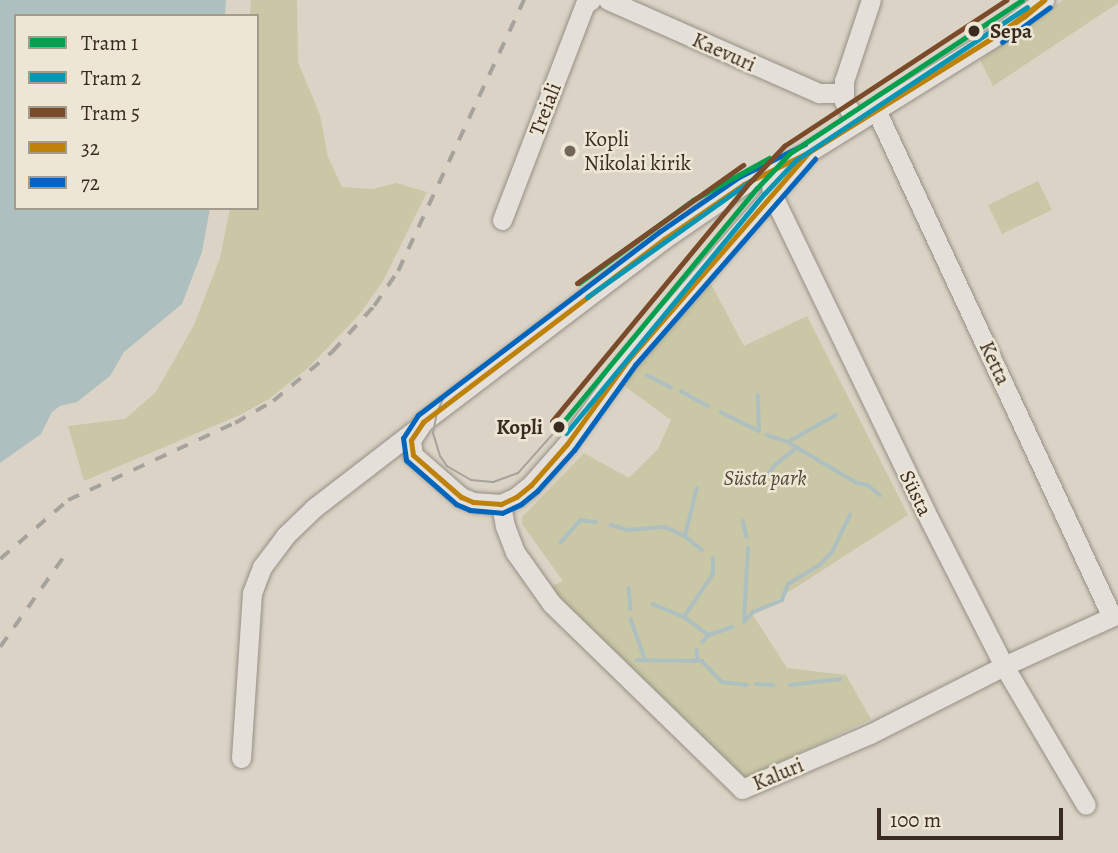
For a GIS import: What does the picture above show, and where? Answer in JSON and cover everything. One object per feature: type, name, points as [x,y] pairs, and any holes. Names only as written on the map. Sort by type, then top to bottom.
[{"type":"street","name":"Treiali","points":[[502,220],[585,4],[591,0]]},
{"type":"street","name":"Kaevuri","points":[[608,0],[810,89],[843,93]]},
{"type":"street","points":[[857,122],[844,101],[843,93],[871,0]]},
{"type":"street","points":[[242,758],[252,593],[258,576],[285,536],[352,478],[664,239],[764,174],[809,152],[997,35],[1044,0]]},
{"type":"street","name":"Ketta","points":[[876,110],[1115,616]]},
{"type":"street","points":[[415,430],[411,447],[413,455],[421,465],[461,497],[473,502],[501,504],[516,498],[567,444],[628,360],[809,152]]},
{"type":"street","name":"Süsta","points":[[764,174],[771,179],[772,194],[925,511],[1004,666],[1086,805]]},
{"type":"street","points":[[352,478],[389,459],[406,458],[421,465]]},
{"type":"street","name":"Kaluri","points":[[501,504],[505,526],[515,552],[552,604],[742,789],[870,734],[1004,666],[1115,616]]},
{"type":"green space","points":[[251,0],[297,0],[298,62],[320,115],[328,157],[342,187],[373,189],[396,183],[427,192],[383,281],[359,315],[308,368],[269,399],[240,415],[84,481],[68,426],[125,419],[156,392],[194,325],[220,258],[230,210],[259,210],[259,14],[250,14]]},
{"type":"green space","points":[[1063,0],[1118,0],[1118,3],[993,86],[980,60]]},
{"type":"green space","points":[[1038,181],[1052,210],[1002,234],[988,205]]},
{"type":"green space","name":"Süsta park","points":[[709,280],[744,346],[807,316],[908,515],[753,615],[787,668],[846,675],[871,719],[744,779],[549,587],[563,581],[522,524],[522,517],[584,453],[629,478],[658,449],[671,420],[623,385]]},
{"type":"shaded area","points":[[0,0],[226,0],[225,14],[14,14],[14,210],[210,210],[202,252],[182,304],[124,352],[110,376],[77,402],[60,406],[52,412],[41,434],[0,463]]},
{"type":"waterway","points":[[710,281],[732,256]]},
{"type":"waterway","points":[[647,375],[671,387]]},
{"type":"waterway","points":[[681,391],[708,406]]},
{"type":"waterway","points":[[721,412],[759,431],[758,396]]},
{"type":"waterway","points":[[788,442],[836,415]]},
{"type":"waterway","points":[[767,435],[788,442],[857,483],[868,485],[880,495]]},
{"type":"waterway","points":[[766,477],[775,465],[797,448]]},
{"type":"waterway","points":[[685,536],[697,488]]},
{"type":"waterway","points":[[744,622],[753,612],[782,600],[788,584],[820,565],[832,552],[850,515]]},
{"type":"waterway","points":[[560,543],[581,520],[596,522]]},
{"type":"waterway","points":[[743,521],[747,537]]},
{"type":"waterway","points":[[611,525],[629,530],[665,527],[685,536],[702,550]]},
{"type":"waterway","points":[[744,620],[748,548]]},
{"type":"waterway","points":[[684,617],[713,574],[713,559]]},
{"type":"waterway","points":[[629,588],[631,609]]},
{"type":"waterway","points":[[653,604],[684,617],[709,635]]},
{"type":"waterway","points":[[631,619],[645,659]]},
{"type":"waterway","points":[[702,642],[709,635],[732,627]]},
{"type":"waterway","points":[[697,650],[698,660]]},
{"type":"waterway","points":[[637,660],[702,661],[722,682],[747,685]]},
{"type":"waterway","points":[[790,685],[841,679]]},
{"type":"waterway","points":[[756,684],[773,685]]},
{"type":"tram line","name":"5","points":[[552,421],[750,182],[784,146],[1006,0]]},
{"type":"tram line","name":"1","points":[[559,427],[757,188],[790,153],[1022,0]]},
{"type":"tram line","name":"2","points":[[566,433],[764,194],[796,160],[1027,7]]},
{"type":"tram line","name":"1","points":[[579,283],[693,200],[769,158]]},
{"type":"tram line","name":"5","points":[[577,283],[743,165]]},
{"type":"tram line","name":"2","points":[[587,297],[753,179]]},
{"type":"tram line","points":[[559,427],[518,473],[493,482],[471,480],[447,466],[440,456],[433,433],[443,399],[455,386],[582,290]]},
{"type":"railway","points":[[0,559],[68,500],[235,423],[273,401],[332,352],[374,306],[398,271],[524,0]]},
{"type":"railway","points":[[0,647],[67,552]]},
{"type":"transit line","name":"32","points":[[1044,0],[1025,16],[997,35],[1044,0]]},
{"type":"transit line","name":"72","points":[[1002,42],[1050,7]]},
{"type":"transit line","name":"32","points":[[809,152],[997,35]]},
{"type":"transit line","name":"32","points":[[809,152],[997,35]]},
{"type":"transit line","name":"72","points":[[805,144],[739,177],[659,232],[418,415],[403,438],[406,460],[456,504],[470,510],[502,513],[521,504],[537,491],[574,450],[635,365],[815,159]]},
{"type":"transit line","name":"32","points":[[809,152],[628,360],[567,444],[531,485],[516,497],[501,504],[473,502],[461,497],[413,455],[411,440],[423,422],[664,239],[744,184],[809,152]]},
{"type":"place","name":"Sepa","points":[[974,31]]},
{"type":"place","name":"Kopli Nikolai kirik","points":[[570,151]]},
{"type":"place","name":"Kopli","points":[[559,427]]}]
